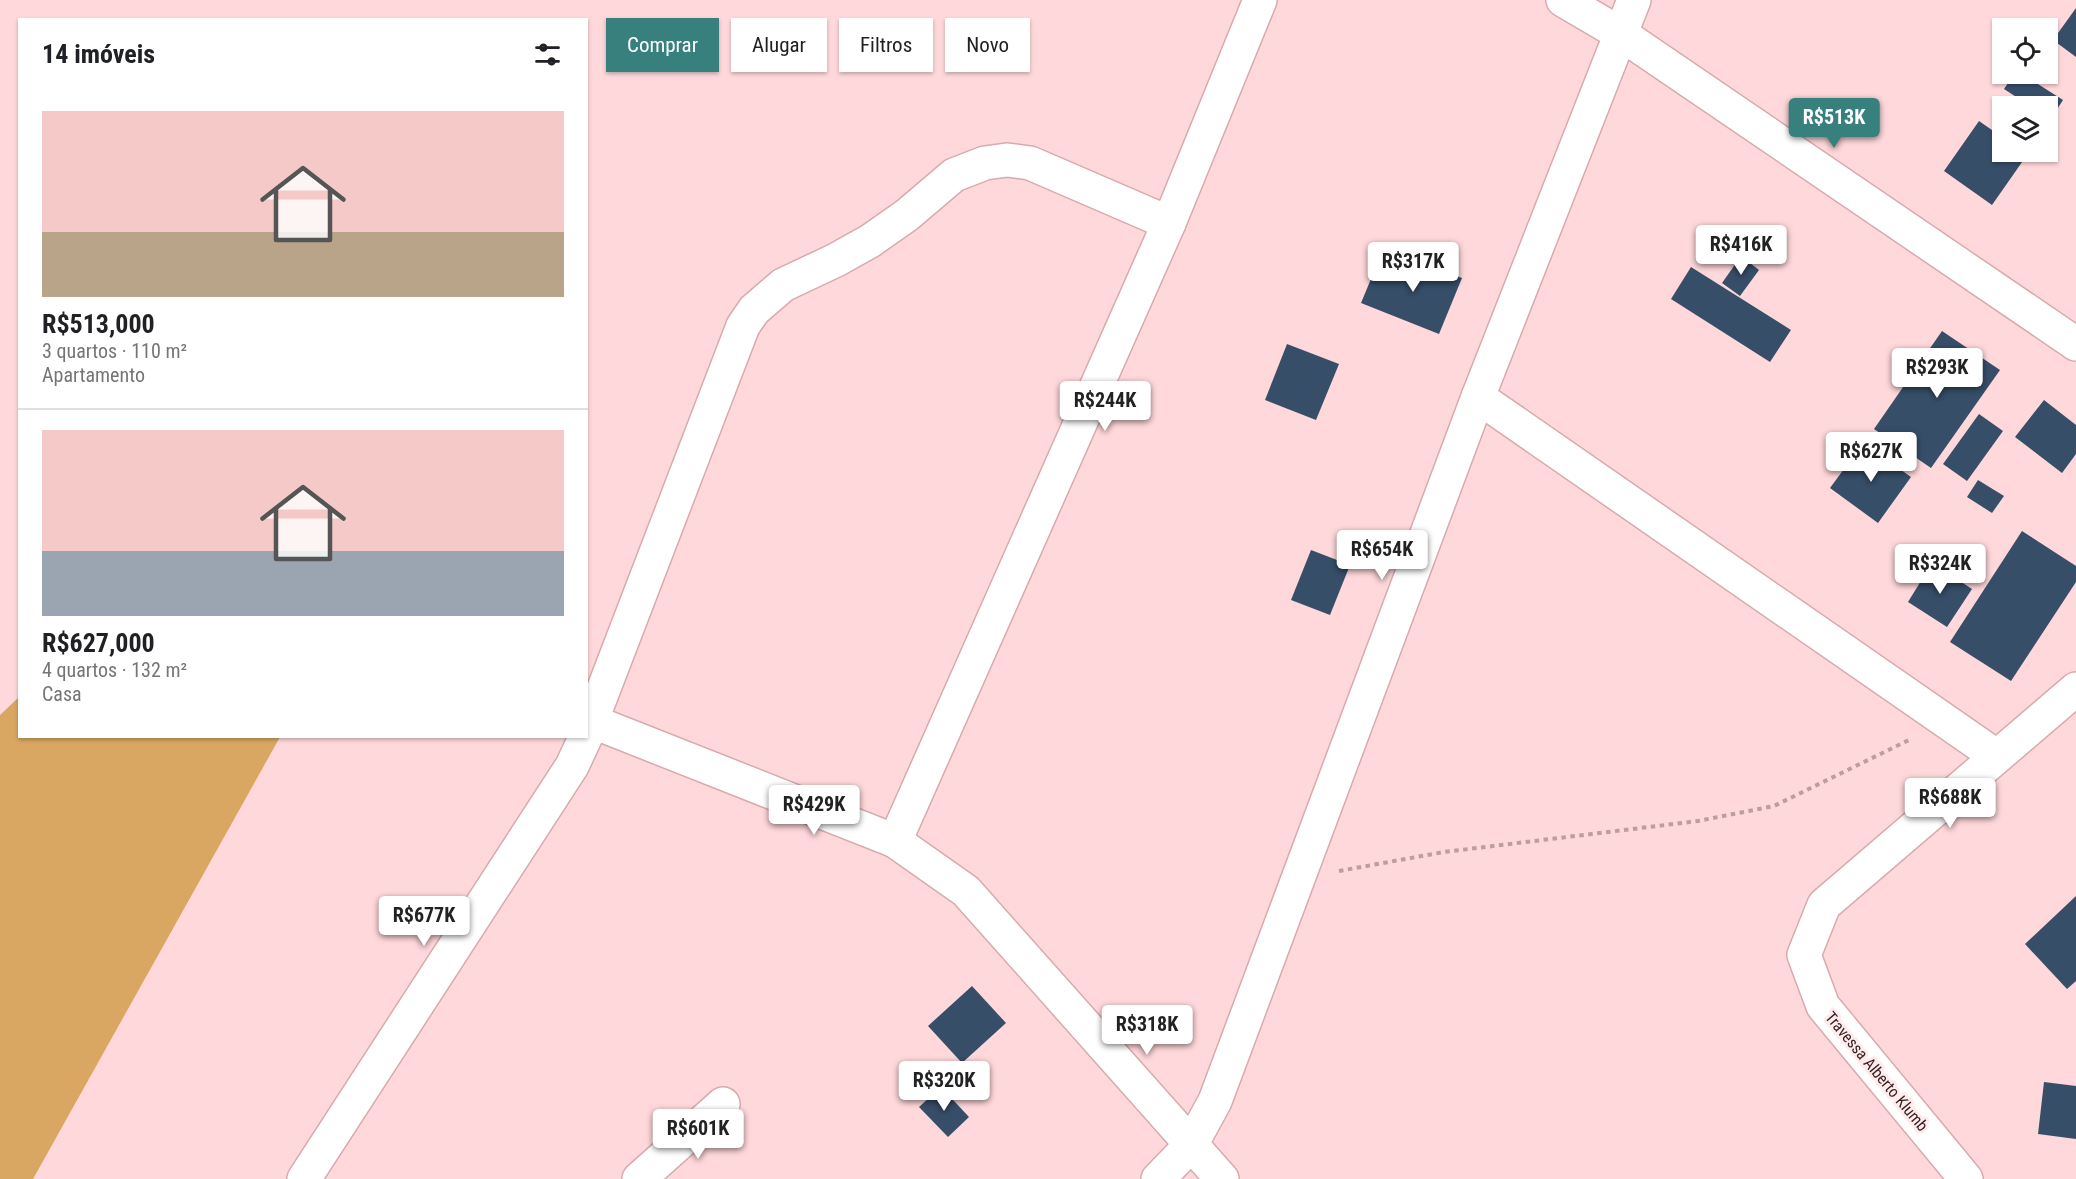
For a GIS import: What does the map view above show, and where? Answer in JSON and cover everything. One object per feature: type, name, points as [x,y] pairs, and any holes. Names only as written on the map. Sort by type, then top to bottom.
[{"type":"street","points":[[896,841],[1169,223],[1260,0]]},
{"type":"street","points":[[1563,0],[1621,34],[2076,344]]},
{"type":"street","points":[[1158,1179],[1191,1145],[1215,1101],[1478,397],[1634,0]]},
{"type":"street","points":[[1169,223],[1030,163],[1007,160],[985,163],[954,175],[907,215],[870,241],[836,260],[799,276],[768,296],[743,326],[588,728],[896,841],[966,891],[1222,1179]]},
{"type":"street","points":[[1478,397],[1996,756],[2076,690]]},
{"type":"street","points":[[303,1179],[566,776],[583,738]]},
{"type":"street","name":"Travessa Alberto Klumb","points":[[1966,1179],[1823,1006],[1804,955],[1824,905],[1996,756]]},
{"type":"street","points":[[639,1179],[723,1104]]},
{"type":"path","points":[[1298,879],[1444,852],[1698,821],[1774,806],[1912,738],[1940,717]]},
{"type":"shaded area","points":[[18,698],[18,738],[279,738],[33,1179],[0,1179],[0,715]]},
{"type":"building","points":[[2076,8],[2076,57],[2058,44],[2058,33]]},
{"type":"building","points":[[2007,84],[2038,84],[2057,96],[2015,96],[2004,89]]},
{"type":"building","points":[[2058,97],[2063,100],[2058,108]]},
{"type":"building","points":[[1979,121],[1992,130],[1992,162],[2022,162],[1992,205],[1944,171]]},
{"type":"building","points":[[1405,255],[1462,278],[1439,334],[1361,303],[1378,262],[1399,270]]},
{"type":"building","points":[[1741,256],[1759,270],[1740,296],[1722,283]]},
{"type":"building","points":[[1691,267],[1791,330],[1770,362],[1671,299]]},
{"type":"building","points":[[1942,331],[2000,370],[1931,468],[1874,429]]},
{"type":"building","points":[[1287,344],[1339,364],[1316,420],[1265,400]]},
{"type":"building","points":[[2044,400],[2076,425],[2076,454],[2062,473],[2015,437]]},
{"type":"building","points":[[1979,414],[2003,431],[1967,481],[1943,464]]},
{"type":"building","points":[[1863,443],[1911,477],[1878,523],[1830,488]]},
{"type":"building","points":[[1978,480],[2004,496],[1992,513],[1967,497]]},
{"type":"building","points":[[2022,531],[2076,566],[2076,582],[2011,681],[1950,642]]},
{"type":"building","points":[[1311,550],[1350,565],[1330,615],[1291,600]]},
{"type":"building","points":[[1932,563],[1972,589],[1947,627],[1908,602]]},
{"type":"building","points":[[2076,896],[2076,981],[2067,989],[2025,944]]},
{"type":"building","points":[[972,986],[1006,1023],[962,1063],[928,1026]]},
{"type":"building","points":[[2044,1082],[2076,1086],[2076,1139],[2038,1134]]},
{"type":"building","points":[[941,1087],[969,1117],[948,1137],[919,1107]]}]
